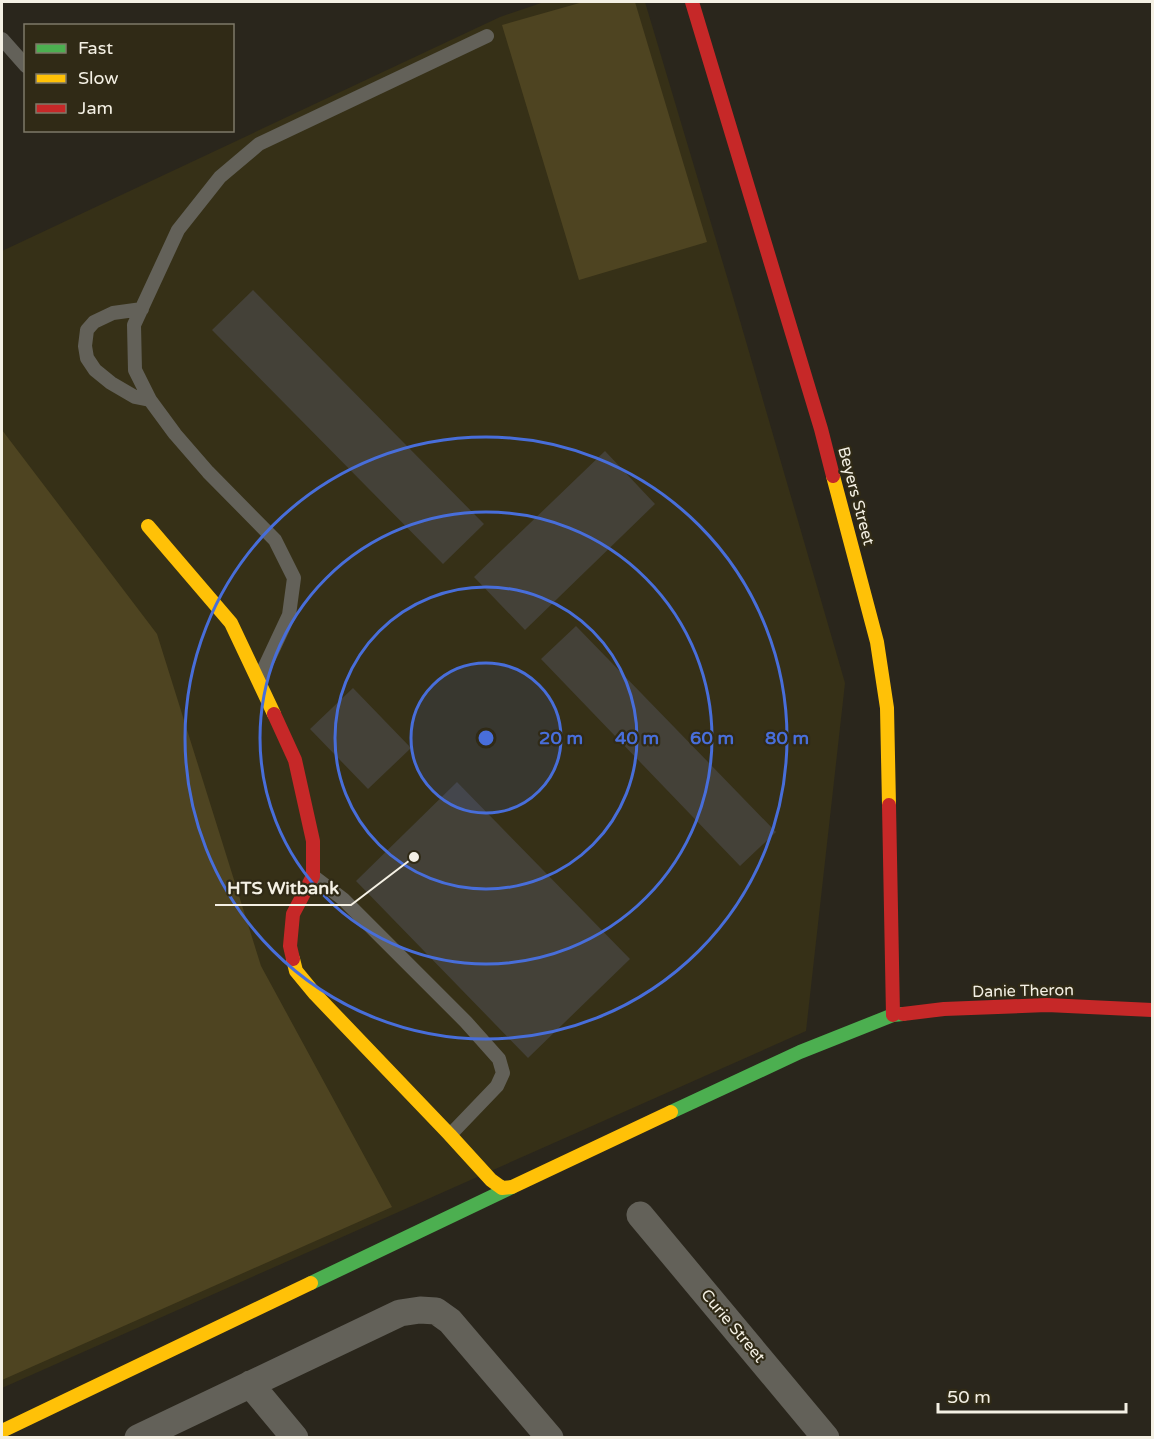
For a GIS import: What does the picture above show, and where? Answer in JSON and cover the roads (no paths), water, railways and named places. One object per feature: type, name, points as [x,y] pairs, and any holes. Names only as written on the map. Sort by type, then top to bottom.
[{"type":"street","name":"Beyers Street","points":[[692,2],[821,429],[877,642],[886,708],[893,1015]]},
{"type":"street","points":[[148,526],[231,623],[295,760],[313,841],[313,876],[293,914],[290,946],[296,970],[315,994],[492,1180],[502,1188],[512,1187]]},
{"type":"street","name":"Danie Theron","points":[[2,1431],[800,1052],[893,1015],[944,1009],[1047,1005],[1152,1010]]},
{"type":"street","name":"Curie Street","points":[[640,1215],[826,1437]]},
{"type":"street","points":[[138,1437],[400,1313],[420,1310],[436,1311],[450,1321],[550,1437]]},
{"type":"street","points":[[250,1384],[295,1437]]},
{"type":"lane","points":[[258,682],[288,615],[294,578],[275,540],[208,472],[175,434],[150,400],[135,370],[134,325],[178,230],[220,177],[260,144],[488,36]]},
{"type":"lane","points":[[2,39],[24,64]]},
{"type":"lane","points":[[142,309],[113,312],[94,322],[87,330],[85,346],[87,358],[95,370],[111,383],[135,397],[150,400]]},
{"type":"lane","points":[[313,876],[343,899],[466,1022],[499,1059],[503,1073],[497,1086],[450,1135]]},
{"type":"place","name":"HTS Witbank","points":[[414,857]]}]
